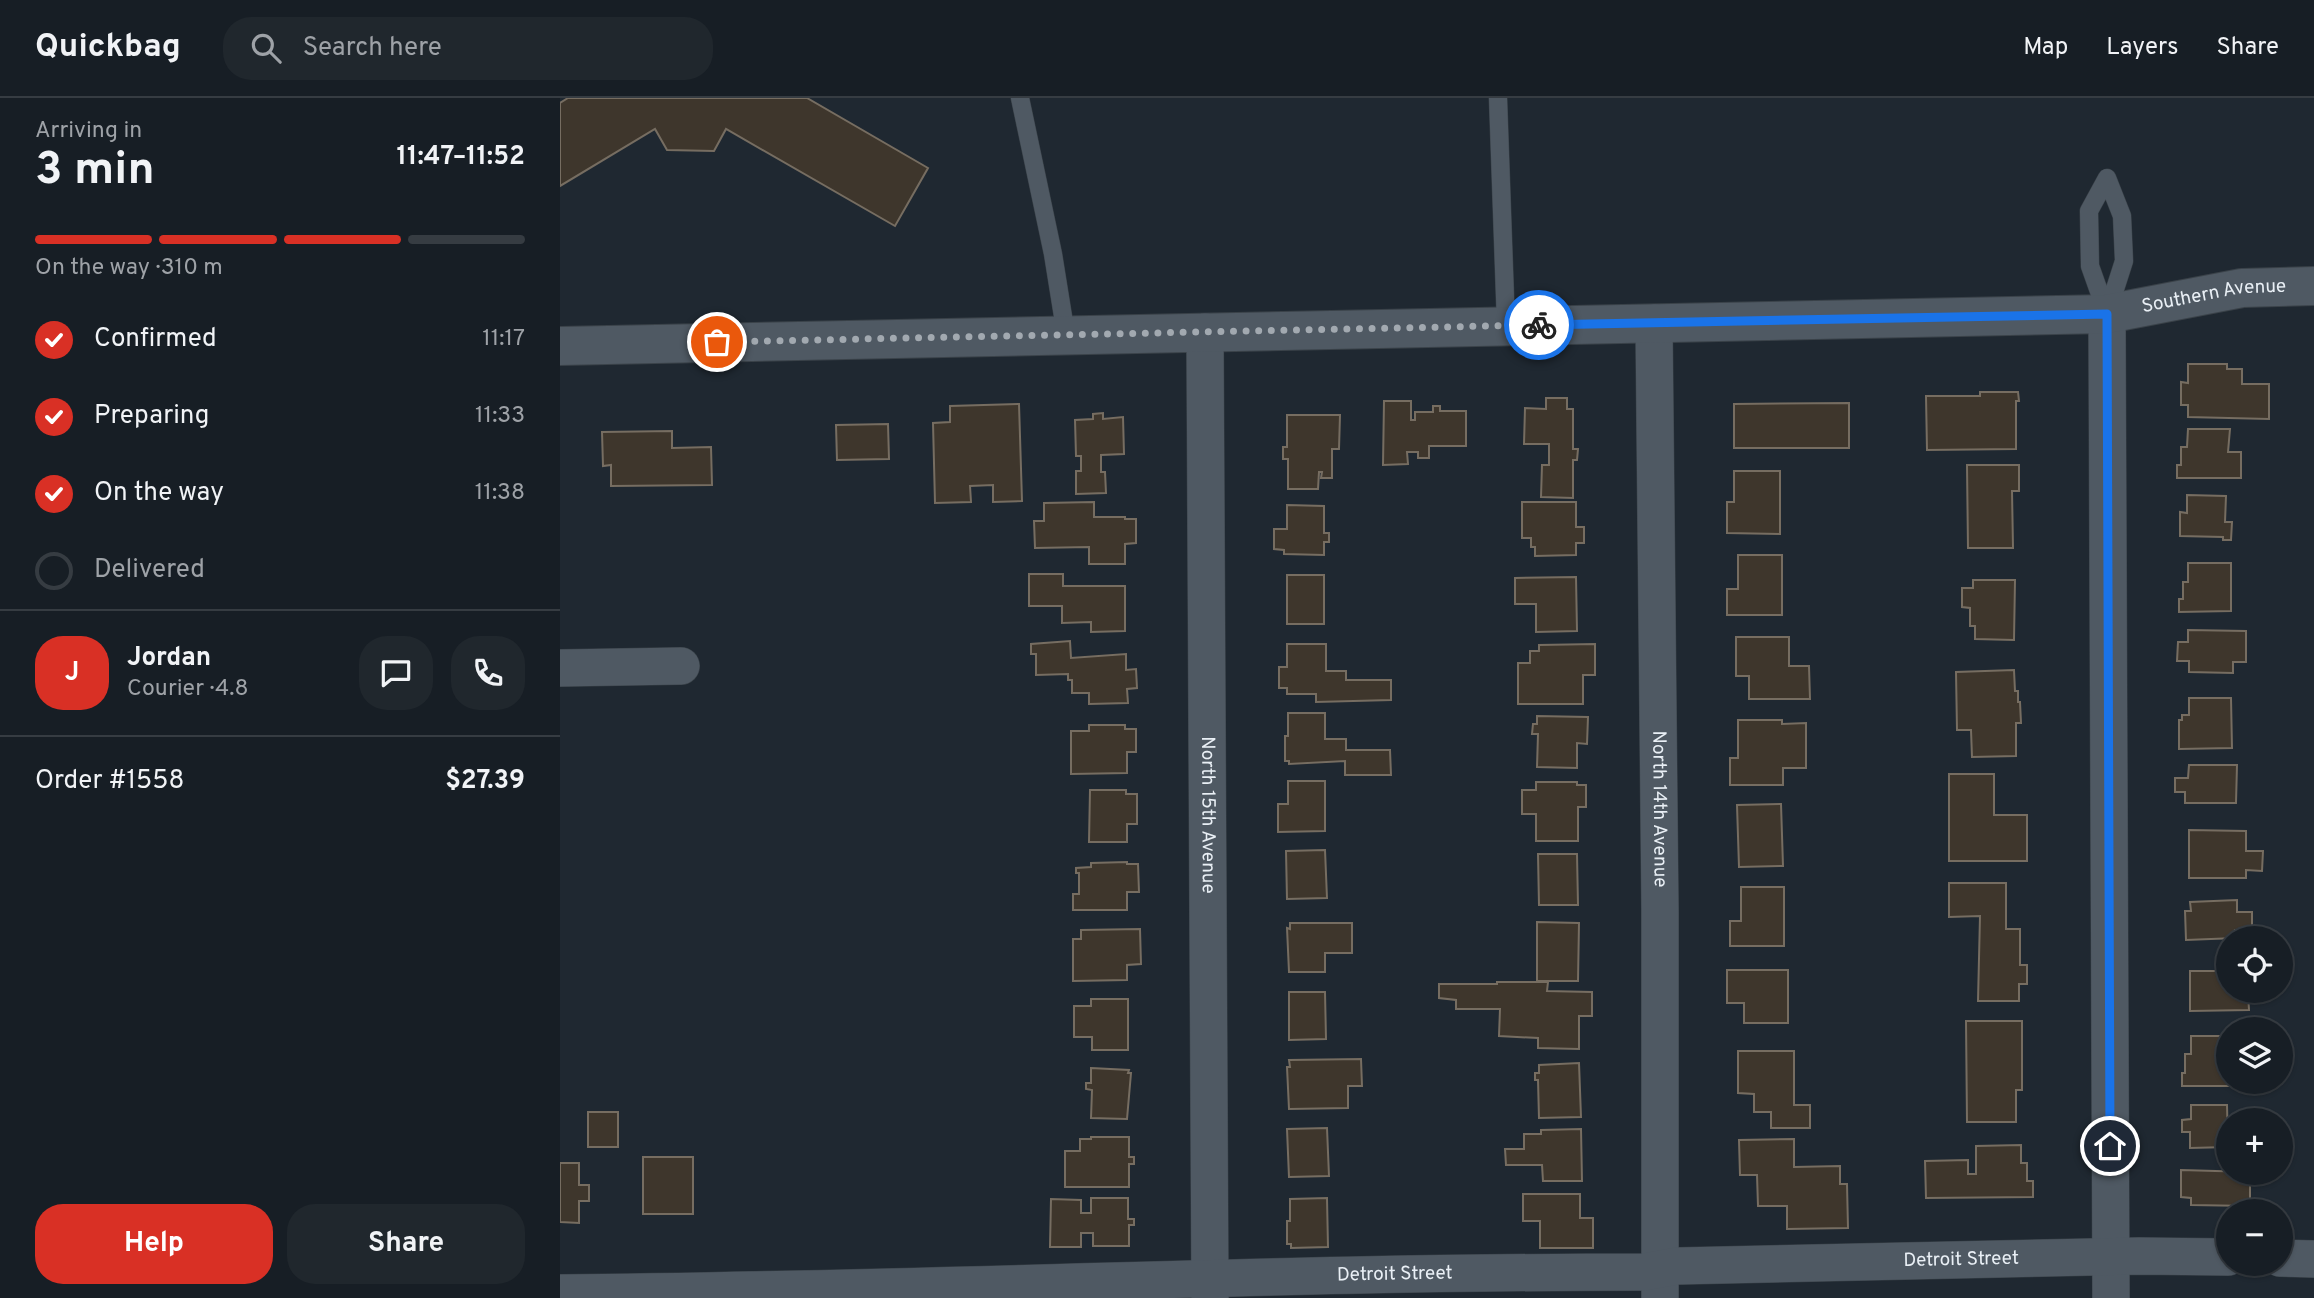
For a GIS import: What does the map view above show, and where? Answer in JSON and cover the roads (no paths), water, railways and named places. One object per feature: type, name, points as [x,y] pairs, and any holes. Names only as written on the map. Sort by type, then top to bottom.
[{"type":"street","name":"Southern Avenue","points":[[560,346],[2107,314],[2242,288],[2314,286]]},
{"type":"street","points":[[2107,314],[2111,1298]]},
{"type":"street","name":"North 14th Avenue","points":[[1654,323],[1660,911],[1660,1283]]},
{"type":"street","name":"North 15th Avenue","points":[[1205,332],[1210,1289]]},
{"type":"street","points":[[560,668],[681,666]]},
{"type":"street","name":"Detroit Street","points":[[560,1293],[760,1294],[1210,1289],[1644,1272],[1660,1283],[1677,1266],[2216,1257]]},
{"type":"street","points":[[2293,1258],[2314,1259]]},
{"type":"lane","points":[[1020,98],[1053,254],[1066,335]]},
{"type":"lane","points":[[1498,98],[1506,326]]},
{"type":"lane","points":[[2107,178],[2122,216],[2124,261],[2107,314],[2090,266],[2089,211],[2107,178]]}]
